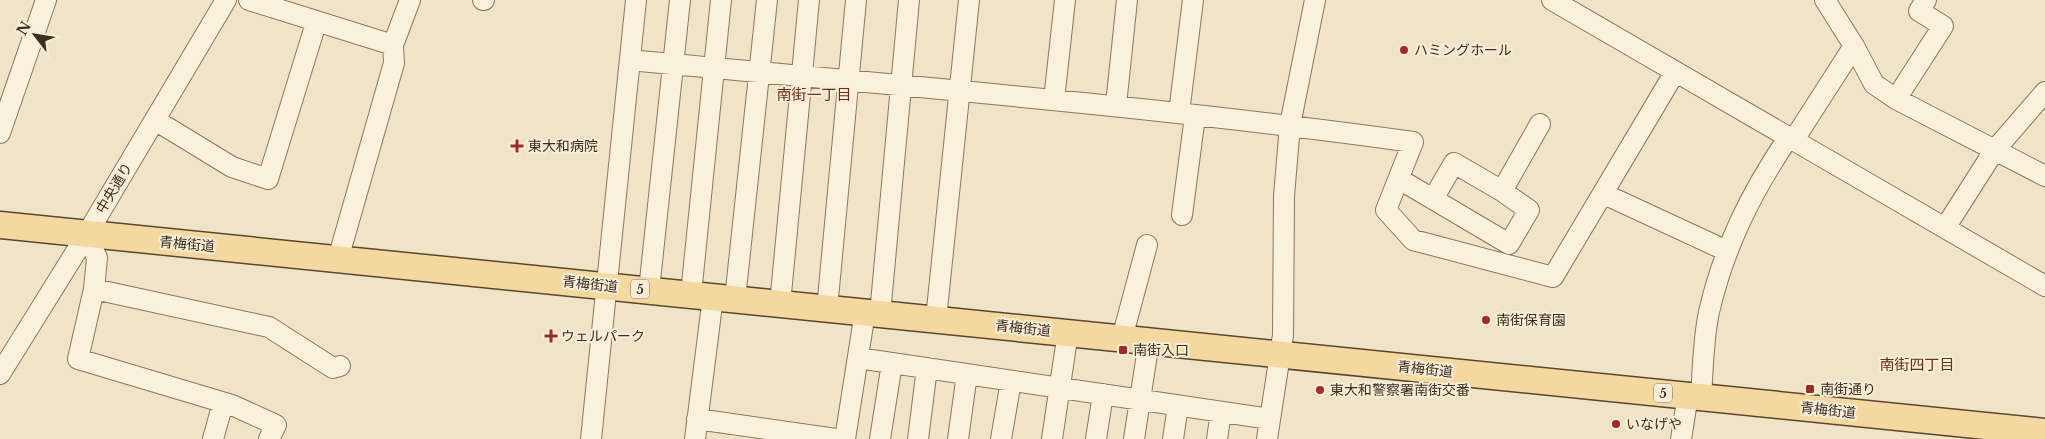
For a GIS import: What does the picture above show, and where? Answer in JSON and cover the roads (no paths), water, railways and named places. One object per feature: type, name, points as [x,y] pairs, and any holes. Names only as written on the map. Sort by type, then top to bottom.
[{"type":"main road","name":"青梅街道","points":[[0,225],[1694,396],[1969,432],[2045,432]]},
{"type":"street","points":[[0,133],[46,0]]},
{"type":"street","name":"中央通り","points":[[0,374],[87,234],[226,0]]},
{"type":"street","points":[[249,0],[316,23],[393,45]]},
{"type":"street","points":[[338,260],[394,63],[393,45],[410,0]]},
{"type":"street","points":[[591,439],[636,0]]},
{"type":"street","points":[[649,290],[680,0]]},
{"type":"street","points":[[713,297],[714,68],[721,0]]},
{"type":"street","points":[[695,439],[713,297],[759,72],[767,0]]},
{"type":"street","points":[[780,304],[810,0]]},
{"type":"street","points":[[827,309],[856,0]]},
{"type":"street","points":[[845,439],[858,358],[872,313],[909,0]]},
{"type":"street","points":[[936,319],[969,0]]},
{"type":"street","points":[[1054,100],[1065,0]]},
{"type":"street","points":[[1116,106],[1127,0]]},
{"type":"street","points":[[1182,215],[1193,0]]},
{"type":"street","points":[[1267,439],[1283,335],[1284,196],[1290,125],[1315,0]]},
{"type":"street","points":[[1552,0],[1578,6],[1675,72],[2045,286]]},
{"type":"street","points":[[1824,0],[1854,46],[1874,84],[1896,99],[2045,176]]},
{"type":"street","points":[[1896,99],[1943,26],[1919,11],[1926,0]]},
{"type":"street","points":[[155,120],[232,167],[268,179],[316,23]]},
{"type":"street","points":[[1681,439],[1694,396],[1709,312],[1727,251],[1743,211],[1761,178],[1790,140],[1854,46]]},
{"type":"street","points":[[630,60],[1116,106],[1290,125],[1413,142],[1386,210],[1413,240],[1553,277],[1675,72]]},
{"type":"street","points":[[1945,228],[1994,151],[2045,92]]},
{"type":"street","points":[[1502,191],[1540,124]]},
{"type":"street","points":[[1399,179],[1509,244],[1529,210],[1502,191],[1454,163],[1433,199]]},
{"type":"street","points":[[1604,194],[1727,251]]},
{"type":"street","points":[[87,234],[97,258],[94,289],[78,359],[223,403],[276,425],[270,439]]},
{"type":"street","points":[[1122,338],[1147,246]]},
{"type":"street","points":[[94,289],[268,327],[333,368],[340,366]]},
{"type":"street","points":[[1052,439],[1068,332]]},
{"type":"street","points":[[1134,439],[1150,341]]},
{"type":"street","points":[[858,358],[1270,419]]},
{"type":"street","points":[[880,439],[892,363]]},
{"type":"street","points":[[918,439],[927,368]]},
{"type":"street","points":[[958,439],[967,374]]},
{"type":"street","points":[[1001,439],[1011,380]]},
{"type":"street","points":[[1096,439],[1103,394]]},
{"type":"street","points":[[213,439],[223,403]]},
{"type":"street","points":[[1173,439],[1178,406]]},
{"type":"street","points":[[1217,439],[1221,412]]},
{"type":"street","points":[[697,419],[736,432],[836,439]]},
{"type":"place","name":"ハミングホール","points":[[1404,50]]},
{"type":"place","name":"東大和病院","points":[[517,146]]},
{"type":"place","name":"南街保育園","points":[[1486,320]]},
{"type":"place","name":"ウェルパーク","points":[[551,336]]},
{"type":"place","name":"南街入口","points":[[1123,350]]},
{"type":"place","name":"南街通り","points":[[1810,389]]},
{"type":"place","name":"東大和警察署南街交番","points":[[1320,390]]},
{"type":"place","name":"いなげや","points":[[1616,424]]},
{"type":"district","name":"南街一丁目","points":[[814,94]]},
{"type":"district","name":"南街四丁目","points":[[1917,364]]}]
